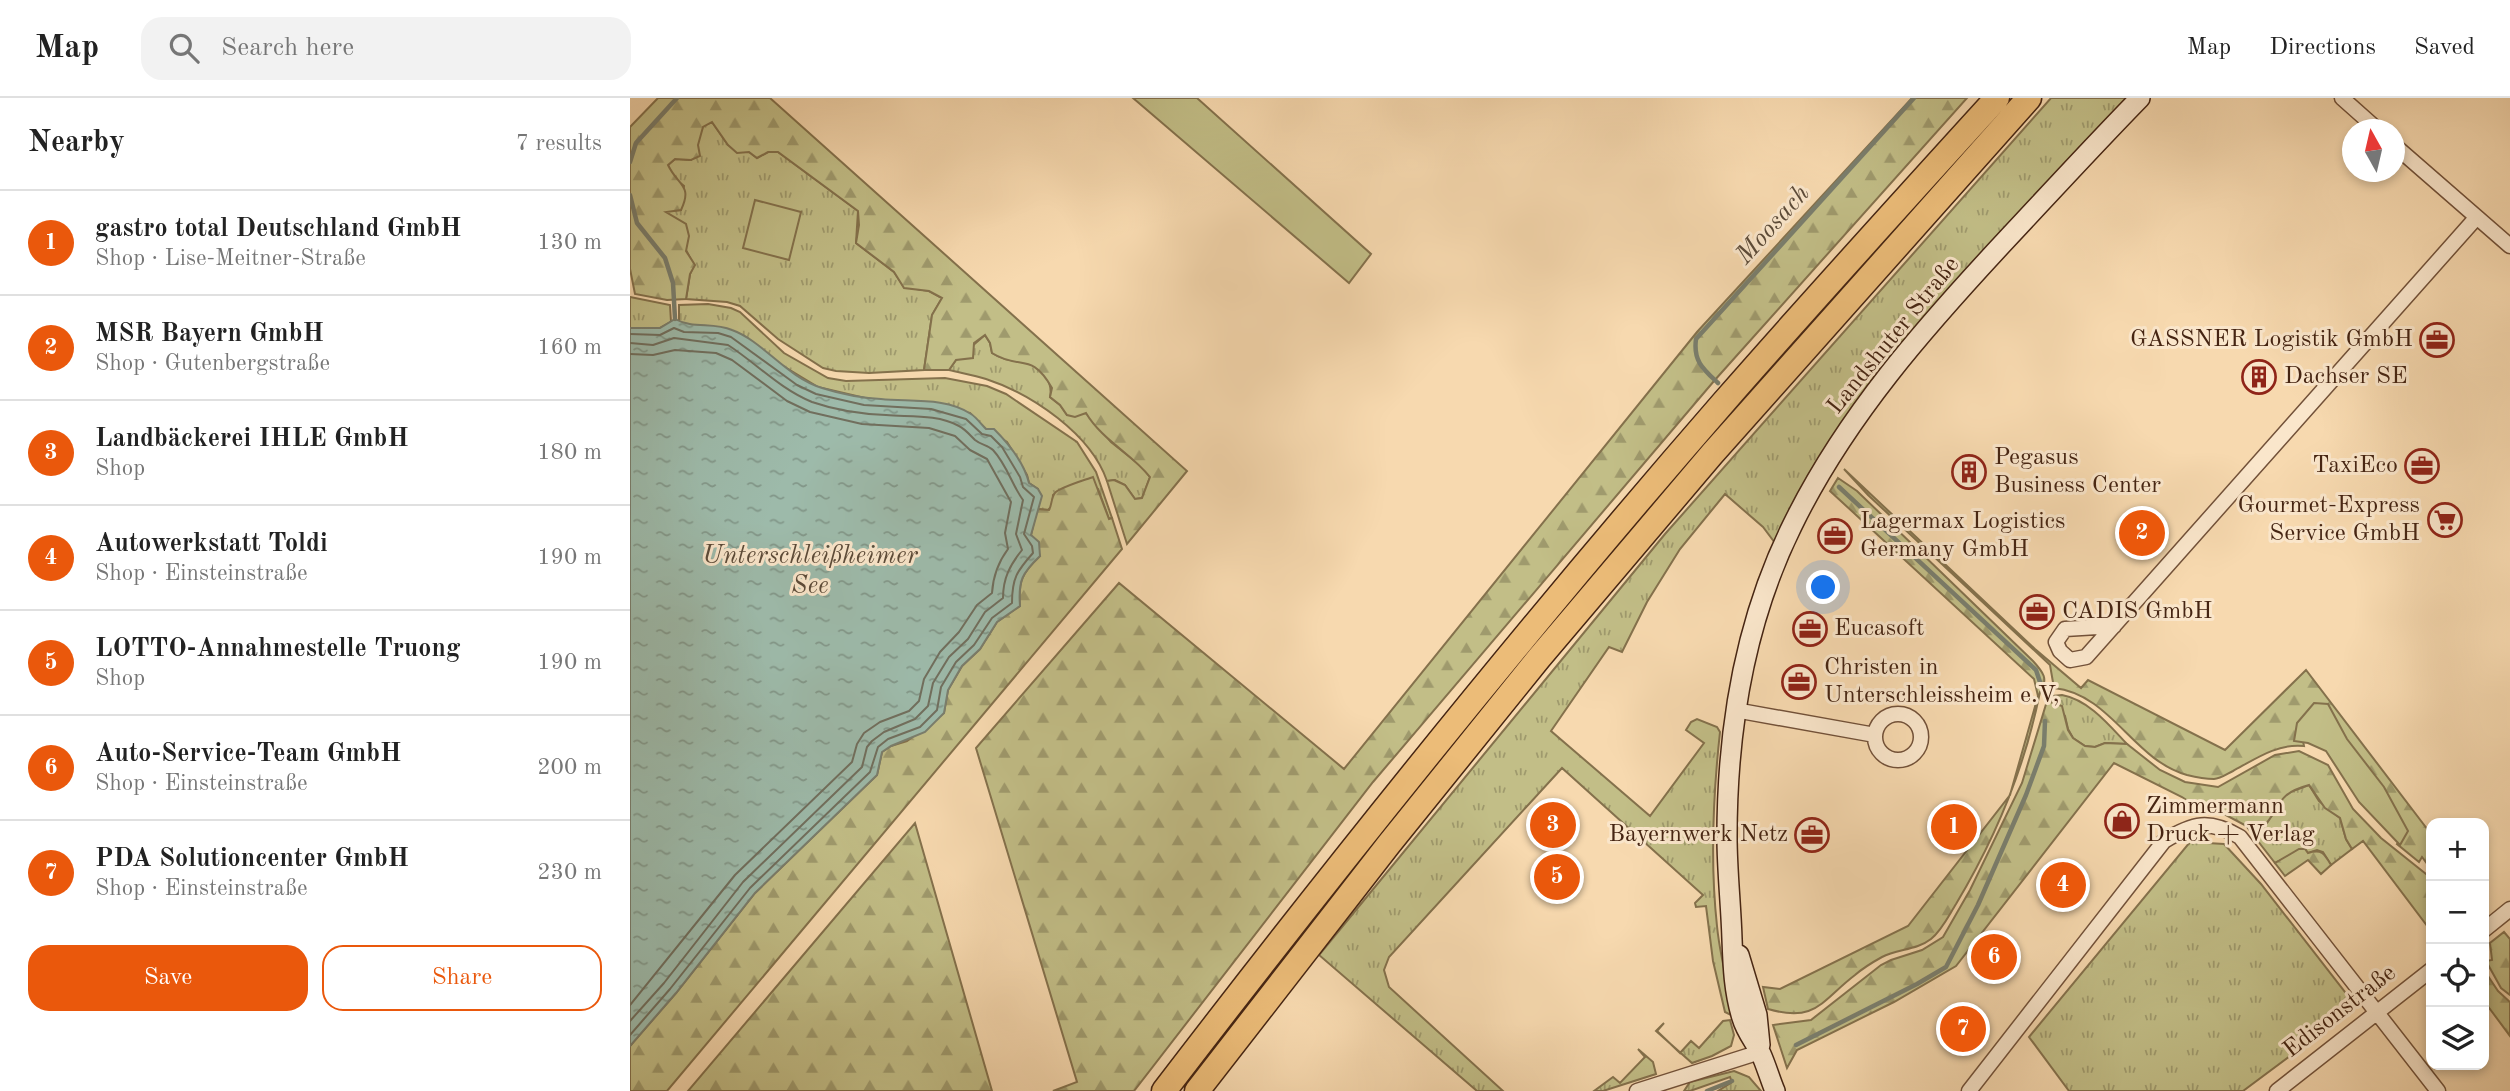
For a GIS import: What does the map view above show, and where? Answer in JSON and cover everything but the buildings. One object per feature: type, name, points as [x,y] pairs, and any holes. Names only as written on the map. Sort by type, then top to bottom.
[{"type":"highway","points":[[1164,1091],[1396,794],[1536,624],[1721,406],[1997,98]]},
{"type":"highway","points":[[1197,1091],[1389,844],[1539,658],[1721,444],[2029,98]]},
{"type":"main road","name":"Landshuter Straße","points":[[1775,1091],[1760,1052],[1742,1019],[1732,970],[1727,860],[1727,809],[1735,710],[1741,677],[1766,589],[1791,528],[1822,470],[1852,423],[1926,327],[2140,98]]},
{"type":"street","points":[[2342,98],[2366,119]]},
{"type":"street","points":[[2405,154],[2510,246]]},
{"type":"street","points":[[2114,626],[2476,218]]},
{"type":"street","points":[[1735,710],[1875,735]]},
{"type":"street","points":[[1969,1091],[2164,841],[2186,827],[2221,826],[2240,837],[2438,1091]]},
{"type":"street","points":[[2489,926],[2510,909]]},
{"type":"street","name":"Edisonstraße","points":[[2277,1091],[2426,974]]},
{"type":"street","points":[[1637,1091],[1760,1052]]},
{"type":"green space","points":[[658,98],[770,98],[1187,471],[1127,544],[1107,481],[1114,480],[1125,485],[1135,499],[1142,498],[1150,477],[1142,468],[1100,431],[1086,413],[1075,417],[1067,415],[1050,397],[1052,388],[1038,369],[992,353],[985,335],[974,343],[973,358],[956,360],[949,370],[924,370],[932,315],[942,298],[929,291],[904,288],[894,272],[856,243],[858,211],[778,152],[768,152],[757,158],[749,152],[737,153],[712,122],[703,127],[698,145],[700,156],[691,160],[675,159],[668,165],[685,190],[681,210],[666,212],[686,224],[689,236],[686,251],[695,265],[690,274],[686,299],[667,300],[635,294],[630,269],[630,127]]},
{"type":"green space","points":[[1133,98],[1197,98],[1371,254],[1349,283]]},
{"type":"green space","points":[[1912,98],[1967,98],[1714,381],[1373,782],[1134,1091],[1053,1091],[1077,1082],[976,748],[1119,583],[1344,769],[1697,332]]},
{"type":"green space","points":[[2051,98],[2128,98],[1914,329],[1876,374],[1835,433],[1775,543],[1763,527],[1725,494],[1680,549],[1647,602],[1622,652],[1609,647],[1551,731],[1650,816],[1704,743],[1686,730],[1691,722],[1697,719],[1717,727],[1720,732],[1713,829],[1715,902],[1724,972],[1735,1017],[1725,1012],[1713,961],[1706,906],[1696,907],[1695,903],[1703,895],[1562,768],[1389,957],[1384,970],[1389,987],[1503,1091],[1477,1091],[1319,955],[1665,534]]},
{"type":"green space","points":[[712,122],[728,145],[749,152],[757,158],[768,152],[778,152],[858,211],[856,243],[894,272],[904,287],[929,291],[942,298],[932,315],[924,370],[869,373],[823,368],[778,339],[740,306],[727,302],[686,299],[694,265],[665,211],[681,210],[684,186],[673,177],[668,165],[675,159],[691,160],[703,126]]},
{"type":"green space","points":[[755,200],[801,212],[789,260],[743,248]]},
{"type":"green space","points":[[630,297],[670,305],[671,322],[660,328],[630,328]]},
{"type":"green space","points":[[708,304],[740,312],[784,353],[828,378],[846,381],[945,378],[987,386],[1006,394],[1077,442],[1096,472],[1112,518],[1109,519],[1098,489],[1083,481],[1053,495],[1052,506],[1048,510],[1037,509],[1038,489],[1029,483],[1007,442],[986,429],[970,413],[865,398],[818,387],[706,326],[679,322],[679,305]]},
{"type":"green space","points":[[985,335],[992,353],[1003,359],[1026,362],[1040,369],[1049,382],[1050,397],[1067,415],[1086,413],[1111,442],[1141,466],[1150,477],[1142,498],[1135,499],[1125,485],[1115,480],[1107,481],[1088,447],[1040,405],[1004,386],[949,370],[956,360]]},
{"type":"green space","points":[[1844,469],[2035,649],[2081,688],[2088,680],[2225,750],[2306,670],[2426,827],[2426,862],[2422,857],[2419,862],[2397,844],[2402,838],[2339,755],[2302,736],[2304,746],[2276,749],[2216,779],[2187,775],[2151,756],[2091,702],[2074,693],[2054,688],[2050,665],[1868,495]]},
{"type":"green space","points":[[1093,477],[1109,519],[1112,518],[1122,549],[667,1091],[630,1091],[630,1046],[755,893],[877,775],[882,752],[907,741],[944,713],[948,690],[962,666],[980,649],[997,622],[1020,606],[1022,578],[1040,556],[1031,535],[1037,509],[1049,510],[1057,491]]},
{"type":"green space","points":[[1838,478],[1857,491],[2042,672],[2044,683],[2011,790],[2038,696],[2034,679],[1830,491]]},
{"type":"green space","points":[[2062,695],[2090,708],[2127,744],[2085,746],[2073,738],[2065,716],[2052,701],[2047,701],[2052,696]]},
{"type":"green space","points":[[2047,701],[2062,706],[2068,730],[2073,738],[2085,746],[2127,744],[2160,770],[2185,782],[2218,787],[2275,755],[2299,751],[2328,765],[2353,809],[2381,838],[2426,874],[2426,924],[2363,841],[2352,849],[2340,818],[2325,808],[2309,785],[2289,793],[2260,830],[2254,830],[2222,813],[2202,810],[2114,763],[1956,966],[1894,1002],[1797,1050],[1787,1068],[1773,1025],[1811,1020],[1881,965],[1922,950],[1943,937],[1970,890],[2022,783]]},
{"type":"green space","points":[[2314,703],[2328,704],[2347,739],[2384,787],[2408,831],[2400,845],[2359,802],[2326,751],[2308,743],[2294,741],[2297,723]]},
{"type":"green space","points":[[2309,785],[2319,801],[2340,818],[2352,849],[2331,865],[2323,852],[2317,850],[2308,853],[2305,849],[2275,863],[2247,827],[2254,830],[2265,826],[2285,794]]},
{"type":"green space","points":[[2009,796],[1970,879],[1945,922],[1931,939],[1875,961],[1817,1007],[1808,1011],[1784,1013],[1768,1009],[1763,987],[1780,989],[1908,926]]},
{"type":"green space","points":[[915,823],[992,1091],[688,1091]]},
{"type":"green space","points":[[2190,842],[2224,844],[2261,884],[2348,996],[2337,1021],[2243,1091],[2069,1091],[2029,1037]]},
{"type":"green space","points":[[2299,849],[2305,849],[2308,853],[2322,853],[2331,865],[2321,874],[2308,860],[2285,876],[2275,863]]},
{"type":"green space","points":[[2504,932],[2510,939],[2510,995],[2501,988],[2489,966],[2489,960],[2492,960],[2490,943]]},
{"type":"green space","points":[[2489,978],[2510,1002],[2510,1036],[2489,1008]]},
{"type":"green space","points":[[1730,1020],[1734,1035],[1731,1046],[1692,1063],[1680,1053],[1691,1041],[1699,1048],[1723,1021]]},
{"type":"green space","points":[[1638,1049],[1653,1062],[1656,1074],[1603,1091],[1594,1091],[1613,1077],[1620,1083],[1645,1057]]},
{"type":"green space","points":[[1734,1071],[1749,1077],[1761,1091],[1718,1091],[1732,1082],[1730,1077],[1684,1091],[1690,1082]]},
{"type":"water","name":"Unterschleißheimer See","points":[[675,319],[689,324],[718,326],[743,335],[797,376],[822,388],[866,398],[939,403],[971,414],[986,429],[994,429],[1005,441],[1020,461],[1029,483],[1038,489],[1042,496],[1031,535],[1039,542],[1040,556],[1022,578],[1020,606],[997,622],[980,649],[962,666],[948,690],[944,713],[925,732],[882,752],[877,775],[755,893],[630,1046],[630,328],[660,328]]},
{"type":"waterway","points":[[630,162],[636,143],[677,98]]},
{"type":"waterway","name":"Moosach","points":[[1718,383],[1698,359],[1696,339],[1914,98]]},
{"type":"waterway","points":[[630,195],[637,223],[665,258],[673,283],[675,319]]},
{"type":"waterway","points":[[1839,487],[2036,670],[2042,688]]},
{"type":"waterway","points":[[1796,1045],[1946,967],[1978,905],[2026,795],[2044,746],[2045,721]]},
{"type":"waterway","points":[[1707,1091],[1732,1081]]},
{"type":"place","name":"GASSNER Logistik GmbH","points":[[2437,340]]},
{"type":"place","name":"Dachser SE","points":[[2259,377]]},
{"type":"place","name":"TaxiEco","points":[[2422,466]]},
{"type":"place","name":"Pegasus Business Center","points":[[1969,472]]},
{"type":"place","name":"Gourmet-Express Service GmbH","points":[[2445,520]]},
{"type":"place","name":"MSR Bayern GmbH","points":[[2142,533]]},
{"type":"place","name":"Lagermax Logistics Germany GmbH","points":[[1835,536]]},
{"type":"place","name":"CADIS GmbH","points":[[2037,612]]},
{"type":"place","name":"Eucasoft","points":[[1810,629]]},
{"type":"place","name":"Christen in Unterschleissheim e.V,","points":[[1799,682]]},
{"type":"place","name":"Zimmermann Druck + Verlag","points":[[2122,821]]},
{"type":"place","name":"Landbäckerei IHLE GmbH","points":[[1553,825]]},
{"type":"place","name":"gastro total Deutschland GmbH","points":[[1954,827]]},
{"type":"place","name":"Bayernwerk Netz","points":[[1812,835]]},
{"type":"place","name":"LOTTO-Annahmestelle Truong","points":[[1557,877]]},
{"type":"place","name":"Autowerkstatt Toldi","points":[[2063,885]]},
{"type":"place","name":"Auto-Service-Team GmbH","points":[[1994,957]]},
{"type":"place","name":"PDA Solutioncenter GmbH","points":[[1963,1029]]}]
